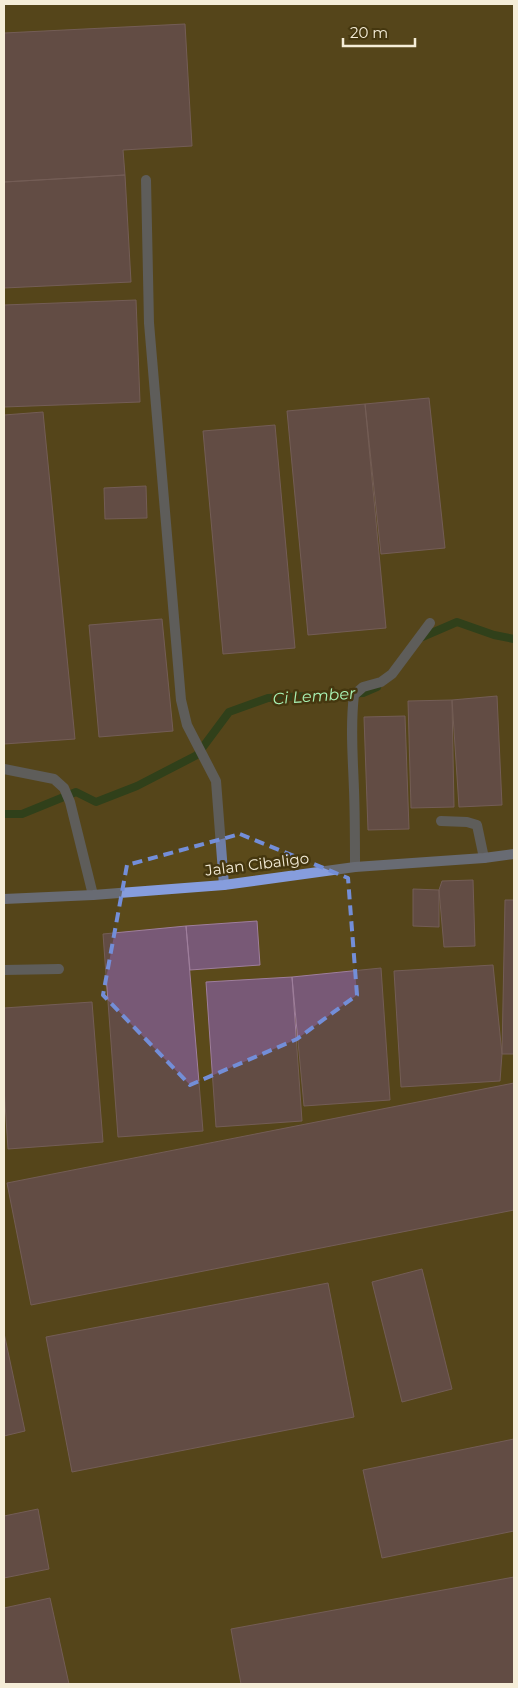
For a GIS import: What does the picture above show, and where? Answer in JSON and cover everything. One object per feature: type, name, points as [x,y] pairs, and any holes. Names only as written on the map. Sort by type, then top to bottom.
[{"type":"main road","name":"Jalan Cibaligo","points":[[4,899],[93,895],[224,885],[355,867],[484,858],[514,854]]},
{"type":"lane","points":[[146,180],[149,323],[180,700],[187,724],[216,781],[224,885]]},
{"type":"lane","points":[[355,867],[352,746],[354,695],[363,687],[381,682],[392,674],[430,623]]},
{"type":"lane","points":[[4,769],[54,779],[64,788],[70,802],[93,895]]},
{"type":"lane","points":[[441,821],[477,824],[484,858]]},
{"type":"lane","points":[[4,970],[59,968]]},
{"type":"highlighted area","points":[[240,834],[348,878],[357,995],[297,1039],[190,1085],[103,995],[127,865]]},
{"type":"shaded area","points":[[4,4],[514,4],[514,1684],[4,1684]]},
{"type":"building","points":[[185,24],[192,146],[123,150],[125,175],[4,182],[4,33]]},
{"type":"building","points":[[125,175],[131,282],[4,288],[4,182]]},
{"type":"building","points":[[136,300],[140,402],[4,407],[4,305]]},
{"type":"building","points":[[429,398],[445,548],[381,554],[365,404]]},
{"type":"building","points":[[365,404],[386,628],[308,635],[287,411]]},
{"type":"building","points":[[43,412],[75,739],[4,744],[4,415]]},
{"type":"building","points":[[275,425],[295,648],[223,654],[203,431]]},
{"type":"building","points":[[146,486],[147,518],[105,519],[104,488]]},
{"type":"building","points":[[162,619],[173,731],[99,737],[89,625]]},
{"type":"building","points":[[497,696],[502,805],[459,807],[452,700]]},
{"type":"building","points":[[452,700],[454,807],[411,808],[408,701]]},
{"type":"building","points":[[405,716],[409,829],[368,830],[364,717]]},
{"type":"building","points":[[473,880],[475,946],[444,947],[439,890],[442,881]]},
{"type":"building","points":[[413,889],[439,890],[439,927],[413,926]]},
{"type":"building","points":[[505,900],[514,900],[514,1054],[502,1054]]},
{"type":"building","points":[[257,921],[260,965],[190,970],[186,926]]},
{"type":"building","points":[[186,926],[203,1131],[118,1137],[103,934]]},
{"type":"building","points":[[493,965],[502,1054],[500,1081],[401,1087],[394,971]]},
{"type":"building","points":[[381,968],[390,1100],[304,1106],[292,977]]},
{"type":"building","points":[[292,977],[302,1121],[216,1127],[206,982]]},
{"type":"building","points":[[92,1002],[103,1142],[8,1149],[4,1088],[4,1008]]},
{"type":"building","points":[[514,1083],[514,1210],[31,1305],[7,1183]]},
{"type":"building","points":[[422,1269],[452,1389],[402,1402],[372,1282]]},
{"type":"building","points":[[328,1283],[354,1417],[72,1472],[46,1337]]},
{"type":"building","points":[[4,1333],[25,1431],[4,1436]]},
{"type":"building","points":[[514,1439],[514,1531],[382,1558],[363,1470]]},
{"type":"building","points":[[38,1509],[49,1569],[4,1578],[4,1516]]},
{"type":"building","points":[[514,1577],[514,1684],[241,1684],[231,1629]]},
{"type":"building","points":[[50,1598],[69,1684],[4,1684],[4,1608]]},
{"type":"waterway","name":"Ci Lember","points":[[420,638],[457,622],[494,635],[514,639]]},
{"type":"waterway","name":"Ci Lember","points":[[4,814],[22,814],[76,792],[96,802],[137,786],[197,755],[229,712],[268,698],[363,693],[377,687]]}]
